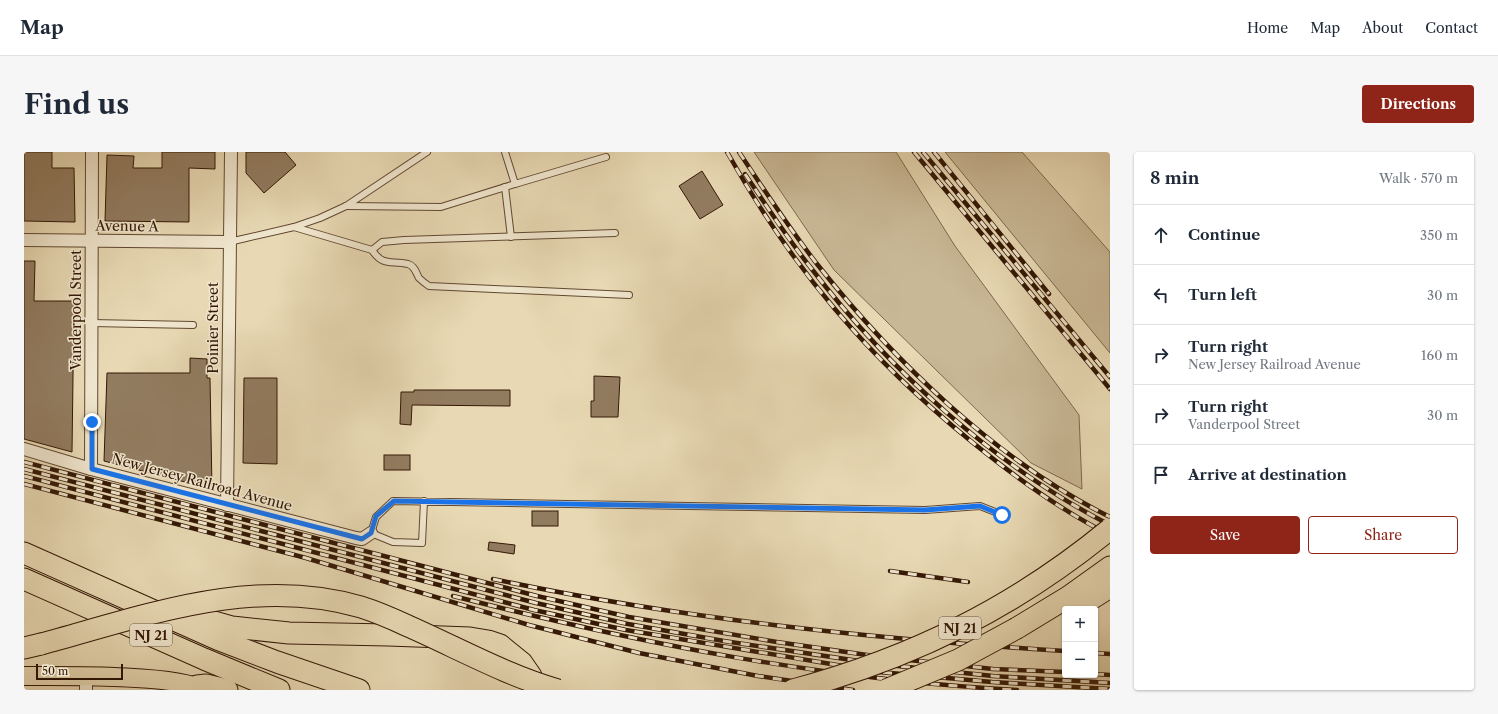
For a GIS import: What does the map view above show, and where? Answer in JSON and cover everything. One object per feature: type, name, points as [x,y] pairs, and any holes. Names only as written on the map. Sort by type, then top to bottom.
[{"type":"highway","name":"NJ 21","points":[[793,690],[884,662],[943,637],[997,609],[1050,573],[1110,529]]},
{"type":"highway","name":"NJ 21","points":[[24,553],[178,622],[276,662],[359,690]]},
{"type":"highway","name":"NJ 21","points":[[886,690],[958,660],[1017,628],[1068,597],[1110,567]]},
{"type":"highway","name":"NJ 21","points":[[24,579],[204,659],[279,690]]},
{"type":"highway","points":[[1080,606],[1110,587]]},
{"type":"highway","points":[[33,646],[185,606],[227,597],[260,595],[297,596],[332,600],[361,607],[440,640],[495,667],[558,690]]},
{"type":"highway","points":[[1017,628],[1052,623],[1062,617]]},
{"type":"highway","points":[[178,622],[211,621],[232,627],[289,633],[470,638],[488,641],[500,645],[522,663],[531,676],[535,690]]},
{"type":"highway","points":[[199,688],[206,685],[227,690]]},
{"type":"main road","points":[[24,676],[86,683],[163,681],[199,688]]},
{"type":"street","name":"Vanderpool Street","points":[[92,152],[92,469]]},
{"type":"street","name":"Poinier Street","points":[[227,505],[230,152]]},
{"type":"street","name":"Avenue A","points":[[24,240],[229,242]]},
{"type":"street","name":"New Jersey Railroad Avenue","points":[[24,449],[227,505],[362,539],[371,533]]},
{"type":"lane","points":[[229,242],[294,227],[320,218],[346,206],[427,152]]},
{"type":"lane","points":[[505,152],[516,184]]},
{"type":"lane","points":[[346,206],[442,207],[506,186],[606,157]]},
{"type":"lane","points":[[506,186],[511,237]]},
{"type":"lane","points":[[294,227],[372,250],[376,256],[384,262],[408,264],[415,270],[419,278],[429,286],[629,295]]},
{"type":"lane","points":[[372,250],[382,242],[615,233]]},
{"type":"lane","points":[[91,323],[193,325]]},
{"type":"lane","points":[[424,502],[422,543],[393,542],[371,533],[376,516],[394,501],[925,510],[980,506],[1002,515]]},
{"type":"shaded area","points":[[754,152],[896,152],[955,246],[1079,415],[1082,489],[1031,463],[834,270]]},
{"type":"shaded area","points":[[945,152],[1022,152],[1110,252],[1110,353]]},
{"type":"building","points":[[24,152],[52,152],[52,168],[74,168],[75,222],[24,221]]},
{"type":"building","points":[[162,152],[215,152],[215,169],[189,168],[189,222],[105,221],[107,155],[134,156],[133,168],[162,168]]},
{"type":"building","points":[[246,152],[285,152],[296,165],[264,193],[246,173]]},
{"type":"building","points":[[702,171],[723,205],[700,219],[679,186]]},
{"type":"building","points":[[24,261],[35,261],[34,301],[74,301],[72,452],[24,439]]},
{"type":"building","points":[[190,358],[207,359],[207,378],[210,378],[212,489],[104,461],[107,373],[190,373]]},
{"type":"building","points":[[594,376],[620,377],[618,417],[591,417],[591,401],[594,401]]},
{"type":"building","points":[[244,378],[277,378],[277,464],[243,463]]},
{"type":"building","points":[[414,390],[510,390],[510,406],[412,405],[411,425],[400,424],[401,392],[414,392]]},
{"type":"building","points":[[384,455],[410,455],[410,470],[384,470]]},
{"type":"building","points":[[532,511],[558,511],[558,526],[532,526]]},
{"type":"building","points":[[489,542],[515,545],[514,554],[488,550]]},
{"type":"railway","points":[[727,152],[778,234],[806,273],[835,309],[899,378],[934,410],[1005,468],[1073,515],[1110,535]]},
{"type":"railway","points":[[739,152],[767,195],[817,264],[879,337],[914,372],[950,406],[988,438],[1027,467],[1068,494],[1110,517]]},
{"type":"railway","points":[[914,152],[1110,389]]},
{"type":"railway","points":[[923,152],[1110,377]]},
{"type":"railway","points":[[934,152],[1049,294]]},
{"type":"railway","points":[[745,174],[802,257],[874,343],[910,379],[985,445],[1067,501],[1110,525]]},
{"type":"railway","points":[[24,462],[537,596],[629,617],[777,642],[881,657],[993,669],[1062,672]]},
{"type":"railway","points":[[24,469],[536,603],[628,624],[724,641],[879,664],[993,676],[1110,683]]},
{"type":"railway","points":[[24,476],[534,610],[626,630],[879,672],[992,682],[1110,689]]},
{"type":"railway","points":[[24,484],[306,558],[529,625],[639,653],[758,676],[853,690]]},
{"type":"railway","points":[[890,571],[968,582]]},
{"type":"railway","points":[[493,579],[635,605],[778,626],[921,640],[1062,651]]},
{"type":"railway","points":[[453,596],[592,629],[733,657],[874,678],[1017,690]]},
{"type":"railway","points":[[1098,653],[1110,654]]},
{"type":"railway","points":[[1098,674],[1110,675]]},
{"type":"route","points":[[92,422],[92,469],[362,539],[371,533],[376,516],[394,501],[925,510],[980,506],[1002,515]]}]
